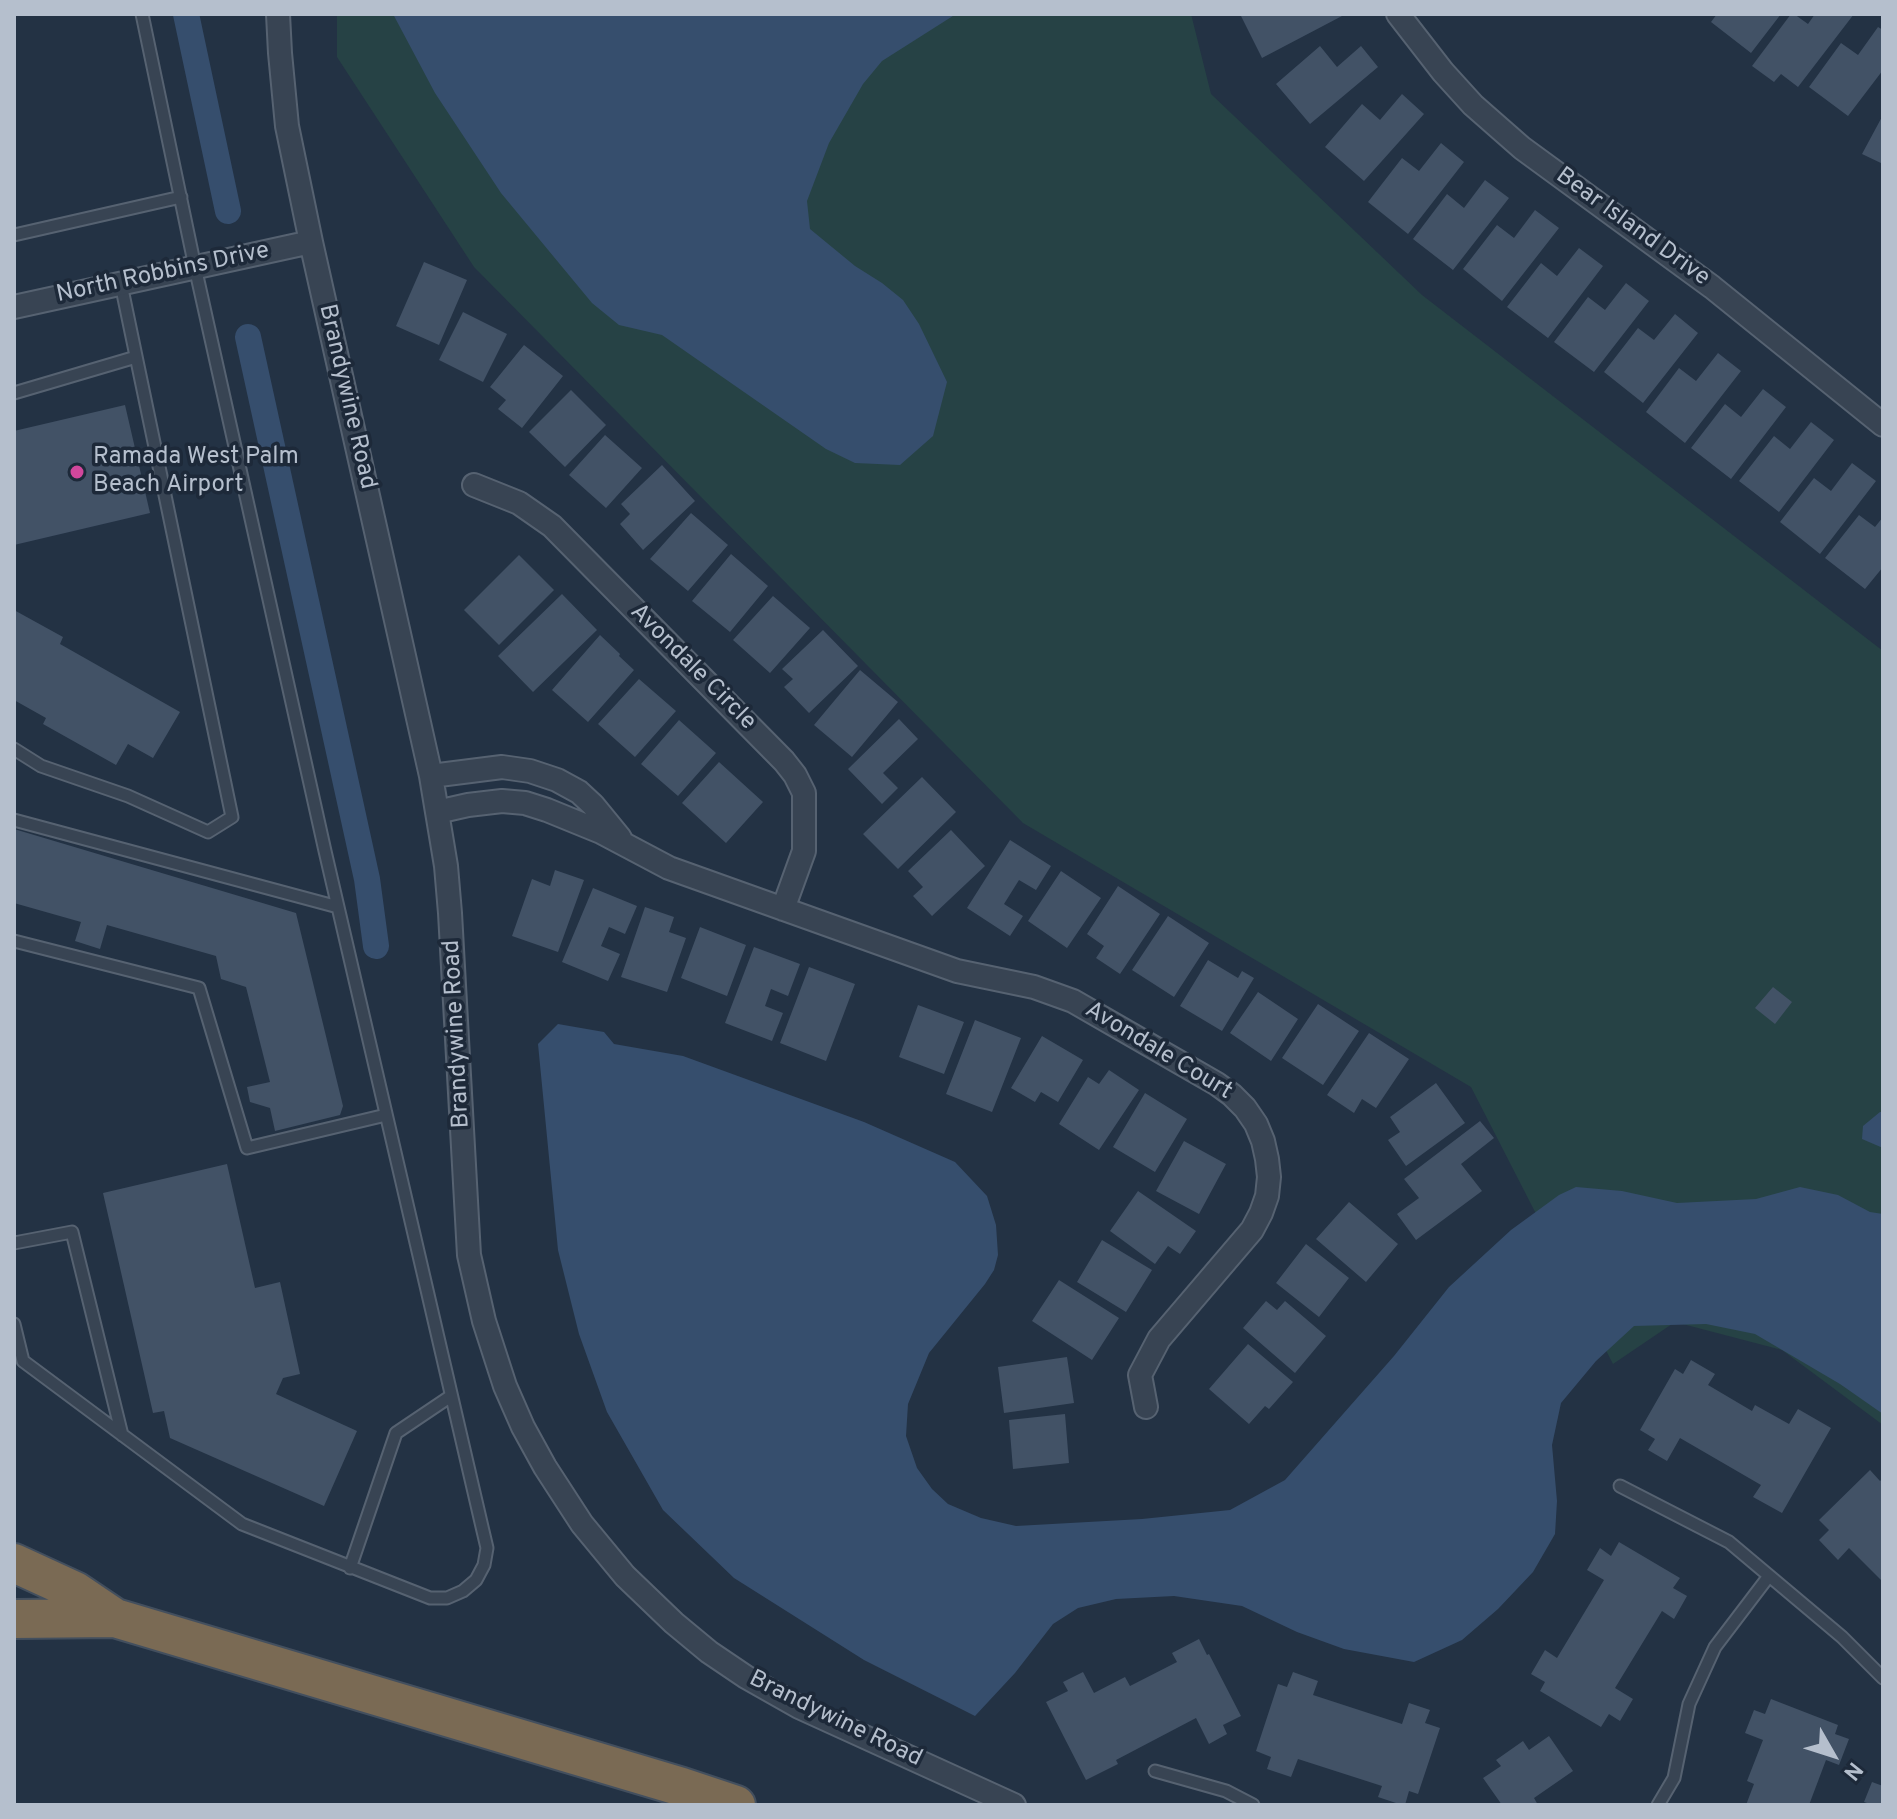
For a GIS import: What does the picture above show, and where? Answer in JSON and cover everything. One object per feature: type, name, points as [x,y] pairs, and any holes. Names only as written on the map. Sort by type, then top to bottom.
[{"type":"highway","points":[[14,1563],[75,1591],[115,1618]]},
{"type":"highway","points":[[14,1619],[115,1618],[736,1805]]},
{"type":"street","name":"Brandywine Road","points":[[278,14],[287,126],[431,776],[446,866],[469,1255],[484,1321],[505,1386],[545,1467],[582,1524],[625,1576],[709,1652],[799,1707],[1014,1805]]},
{"type":"street","name":"Bear Island Drive","points":[[1398,14],[1473,105],[1522,148],[1712,287],[1883,425]]},
{"type":"street","name":"North Robbins Drive","points":[[14,307],[311,242]]},
{"type":"street","name":"Avondale Circle","points":[[474,485],[519,503],[552,526],[795,775],[804,793],[804,851],[783,909]]},
{"type":"street","points":[[431,776],[502,767],[530,771],[557,780],[579,792],[593,805],[629,848]]},
{"type":"street","name":"Avondale Court","points":[[437,812],[502,801],[525,803],[547,810],[601,832],[669,868],[957,971],[1034,987],[1073,1001],[1232,1095],[1256,1124],[1263,1141],[1269,1177],[1267,1196],[1252,1230],[1159,1339],[1140,1375],[1146,1407]]},
{"type":"lane","points":[[14,1324],[23,1361],[242,1524],[430,1598],[447,1598],[463,1591],[476,1580],[484,1565],[487,1548],[338,907],[195,267],[142,14]]},
{"type":"lane","points":[[14,235],[181,197]]},
{"type":"lane","points":[[14,749],[41,766],[128,796],[208,832],[232,817],[121,284]]},
{"type":"lane","points":[[14,393],[136,357]]},
{"type":"lane","points":[[14,820],[338,907]]},
{"type":"lane","points":[[14,941],[199,988],[247,1148],[386,1115]]},
{"type":"lane","points":[[14,1243],[72,1232],[122,1435]]},
{"type":"lane","points":[[350,1568],[396,1433],[451,1396]]},
{"type":"lane","points":[[1620,1486],[1729,1542],[1842,1637],[1883,1678]]},
{"type":"lane","points":[[1658,1805],[1674,1778],[1689,1704],[1715,1647],[1769,1576]]},
{"type":"lane","points":[[1155,1771],[1226,1791],[1253,1805]]},
{"type":"green space","points":[[337,14],[1191,14],[1211,94],[1422,295],[1883,651],[1883,1425],[1782,1350],[1675,1322],[1613,1364],[1471,1087],[1023,823],[474,267],[337,57]]},
{"type":"water","points":[[393,14],[956,14],[882,61],[863,84],[829,143],[807,201],[810,229],[903,300],[919,324],[947,382],[933,436],[900,465],[855,463],[826,449],[662,335],[619,325],[592,303],[501,193],[435,93]]},
{"type":"water","points":[[558,1024],[604,1032],[614,1044],[683,1056],[864,1122],[955,1162],[987,1196],[996,1225],[998,1255],[994,1270],[929,1353],[908,1404],[906,1436],[917,1468],[932,1489],[948,1504],[981,1518],[1016,1526],[1142,1519],[1230,1510],[1285,1480],[1394,1356],[1449,1287],[1511,1230],[1559,1195],[1576,1187],[1622,1191],[1677,1203],[1756,1199],[1800,1187],[1838,1195],[1870,1212],[1883,1214],[1883,1414],[1840,1384],[1755,1334],[1706,1324],[1634,1326],[1596,1361],[1561,1403],[1552,1445],[1557,1501],[1555,1534],[1533,1572],[1498,1609],[1462,1640],[1414,1662],[1344,1649],[1297,1632],[1242,1606],[1174,1596],[1116,1599],[1078,1608],[1053,1624],[1015,1673],[975,1716],[864,1660],[734,1578],[663,1510],[607,1412],[579,1334],[558,1250],[538,1044]]},
{"type":"water","points":[[1883,1112],[1883,1148],[1862,1139],[1863,1126]]},
{"type":"building","points":[[1240,14],[1341,14],[1342,16],[1262,58]]},
{"type":"building","points":[[1717,14],[1781,14],[1751,53],[1711,22]]},
{"type":"building","points":[[1791,14],[1808,24],[1815,14],[1854,14],[1798,87],[1781,74],[1774,82],[1752,66]]},
{"type":"building","points":[[1878,27],[1883,30],[1883,70],[1848,116],[1809,87],[1841,43],[1858,55]]},
{"type":"building","points":[[1320,46],[1337,67],[1361,46],[1378,67],[1310,124],[1276,84]]},
{"type":"building","points":[[1402,94],[1424,114],[1364,181],[1325,147],[1362,104],[1380,120]]},
{"type":"building","points":[[1883,115],[1883,164],[1862,154]]},
{"type":"building","points":[[1441,143],[1464,162],[1408,234],[1368,202],[1402,158],[1419,171]]},
{"type":"building","points":[[1485,180],[1509,198],[1453,270],[1413,239],[1447,194],[1464,208]]},
{"type":"building","points":[[1535,210],[1559,228],[1502,301],[1463,269],[1497,225],[1514,238]]},
{"type":"building","points":[[1579,248],[1603,266],[1548,338],[1507,307],[1541,263],[1557,276]]},
{"type":"building","points":[[424,262],[467,280],[439,345],[396,326]]},
{"type":"building","points":[[1626,283],[1649,301],[1594,372],[1554,342],[1588,297],[1605,310]]},
{"type":"building","points":[[463,312],[507,334],[483,382],[439,360]]},
{"type":"building","points":[[1675,314],[1698,333],[1643,403],[1604,372],[1638,328],[1654,340]]},
{"type":"building","points":[[524,345],[563,376],[522,428],[498,409],[506,400],[490,387]]},
{"type":"building","points":[[1718,353],[1741,371],[1685,443],[1646,412],[1679,368],[1696,381]]},
{"type":"building","points":[[1763,389],[1786,407],[1731,479],[1691,448],[1725,404],[1741,417]]},
{"type":"building","points":[[571,390],[606,425],[565,467],[529,432]]},
{"type":"building","name":"Ramada West Palm Beach Airport","points":[[125,405],[150,513],[14,545],[14,431]]},
{"type":"building","points":[[1811,422],[1834,440],[1779,512],[1739,481],[1774,436],[1790,449]]},
{"type":"building","points":[[605,435],[642,468],[606,508],[569,475]]},
{"type":"building","points":[[1852,463],[1876,481],[1820,554],[1780,522],[1814,478],[1831,491]]},
{"type":"building","points":[[662,465],[695,501],[643,550],[620,524],[630,514],[621,504]]},
{"type":"building","points":[[691,513],[728,545],[688,591],[650,559]]},
{"type":"building","points":[[1859,515],[1875,527],[1883,517],[1883,567],[1865,589],[1825,558]]},
{"type":"building","points":[[731,554],[768,586],[730,632],[692,601]]},
{"type":"building","points":[[519,555],[554,590],[499,645],[464,610]]},
{"type":"building","points":[[562,594],[597,630],[533,692],[498,656]]},
{"type":"building","points":[[773,596],[810,628],[770,673],[733,640]]},
{"type":"building","points":[[14,610],[63,637],[60,644],[180,712],[153,758],[128,744],[116,765],[43,724],[46,718],[14,700]]},
{"type":"building","points":[[823,630],[858,666],[809,713],[784,687],[793,679],[782,669]]},
{"type":"building","points":[[600,635],[634,670],[588,722],[552,690]]},
{"type":"building","points":[[860,670],[898,702],[852,757],[814,725]]},
{"type":"building","points":[[639,679],[676,711],[635,757],[598,724]]},
{"type":"building","points":[[899,719],[918,739],[883,773],[898,788],[882,804],[848,769]]},
{"type":"building","points":[[679,720],[716,753],[678,796],[641,764]]},
{"type":"building","points":[[719,762],[763,802],[726,843],[682,803]]},
{"type":"building","points":[[922,777],[956,812],[898,869],[863,834]]},
{"type":"building","points":[[14,829],[296,913],[343,1106],[340,1115],[275,1131],[270,1108],[250,1102],[247,1087],[270,1082],[246,987],[221,979],[216,956],[107,925],[100,949],[75,941],[81,922],[14,903]]},
{"type":"building","points":[[951,830],[985,866],[932,916],[913,896],[923,887],[908,871]]},
{"type":"building","points":[[1010,840],[1051,866],[1036,890],[1019,880],[1004,904],[1023,916],[1010,936],[967,908]]},
{"type":"building","points":[[555,870],[584,880],[558,952],[512,936],[532,879],[550,886]]},
{"type":"building","points":[[1061,871],[1101,898],[1067,948],[1028,921]]},
{"type":"building","points":[[1118,886],[1160,914],[1120,974],[1096,958],[1104,946],[1087,934]]},
{"type":"building","points":[[593,888],[637,906],[625,934],[609,927],[601,946],[620,954],[608,981],[562,962]]},
{"type":"building","points":[[645,907],[674,917],[669,932],[686,938],[667,992],[621,977]]},
{"type":"building","points":[[1168,916],[1209,943],[1174,997],[1132,970]]},
{"type":"building","points":[[700,927],[746,945],[727,996],[681,978]]},
{"type":"building","points":[[754,947],[800,964],[788,996],[771,989],[765,1006],[783,1013],[772,1041],[725,1023]]},
{"type":"building","points":[[1208,960],[1238,978],[1242,971],[1254,978],[1222,1031],[1180,1006]]},
{"type":"building","points":[[809,967],[855,984],[826,1061],[780,1043]]},
{"type":"building","points":[[1773,987],[1792,1002],[1775,1024],[1755,1008]]},
{"type":"building","points":[[1258,992],[1298,1019],[1271,1061],[1230,1033]]},
{"type":"building","points":[[1318,1004],[1359,1031],[1323,1085],[1282,1058]]},
{"type":"building","points":[[918,1005],[964,1022],[944,1074],[899,1057]]},
{"type":"building","points":[[975,1020],[1021,1038],[992,1112],[946,1094]]},
{"type":"building","points":[[1369,1033],[1409,1059],[1376,1108],[1362,1099],[1354,1113],[1327,1095]]},
{"type":"building","points":[[1042,1036],[1083,1060],[1058,1102],[1041,1092],[1035,1102],[1011,1088]]},
{"type":"building","points":[[1109,1070],[1139,1090],[1099,1150],[1059,1124],[1088,1077],[1099,1084]]},
{"type":"building","points":[[1436,1083],[1465,1123],[1406,1166],[1388,1140],[1400,1132],[1390,1117]]},
{"type":"building","points":[[1145,1093],[1187,1119],[1155,1172],[1113,1147]]},
{"type":"building","points":[[1480,1121],[1494,1138],[1461,1164],[1482,1191],[1416,1240],[1397,1214],[1419,1198],[1404,1179]]},
{"type":"building","points":[[1184,1141],[1226,1164],[1199,1214],[1156,1191]]},
{"type":"building","points":[[227,1164],[255,1288],[280,1282],[300,1374],[283,1378],[276,1394],[357,1431],[324,1506],[170,1438],[164,1411],[153,1413],[103,1193]]},
{"type":"building","points":[[1138,1191],[1196,1231],[1180,1254],[1168,1246],[1155,1264],[1110,1231]]},
{"type":"building","points":[[1349,1202],[1398,1244],[1366,1282],[1316,1239]]},
{"type":"building","points":[[1102,1240],[1152,1270],[1126,1312],[1077,1282]]},
{"type":"building","points":[[1306,1244],[1349,1278],[1319,1317],[1276,1283]]},
{"type":"building","points":[[1059,1280],[1119,1318],[1092,1360],[1032,1321]]},
{"type":"building","points":[[1266,1301],[1277,1310],[1285,1301],[1326,1336],[1295,1373],[1243,1328]]},
{"type":"building","points":[[1248,1344],[1293,1382],[1269,1409],[1265,1406],[1249,1424],[1209,1389]]},
{"type":"building","points":[[1067,1357],[1074,1403],[1004,1413],[998,1367]]},
{"type":"building","points":[[1691,1360],[1715,1374],[1708,1385],[1752,1411],[1755,1405],[1789,1424],[1798,1409],[1831,1428],[1782,1513],[1753,1497],[1761,1485],[1680,1438],[1667,1461],[1648,1450],[1655,1439],[1640,1430],[1675,1369],[1683,1374]]},
{"type":"building","points":[[1065,1414],[1069,1463],[1013,1469],[1009,1420]]},
{"type":"building","points":[[1870,1470],[1880,1481],[1883,1478],[1883,1582],[1849,1548],[1838,1560],[1819,1540],[1829,1530],[1819,1520]]},
{"type":"building","points":[[1619,1542],[1680,1578],[1673,1588],[1687,1596],[1674,1619],[1662,1611],[1615,1688],[1633,1699],[1620,1721],[1609,1714],[1601,1727],[1540,1691],[1545,1682],[1531,1674],[1545,1650],[1557,1658],[1604,1580],[1587,1570],[1600,1548],[1611,1556]]},
{"type":"building","points":[[1199,1639],[1241,1716],[1223,1725],[1227,1734],[1209,1744],[1196,1718],[1116,1760],[1118,1764],[1086,1780],[1046,1702],[1068,1691],[1063,1682],[1083,1672],[1094,1693],[1125,1677],[1130,1686],[1177,1662],[1172,1653]]},
{"type":"building","points":[[1293,1672],[1318,1681],[1313,1695],[1402,1724],[1409,1703],[1430,1710],[1425,1723],[1440,1728],[1418,1794],[1409,1791],[1405,1805],[1402,1805],[1378,1797],[1382,1786],[1298,1759],[1291,1777],[1267,1769],[1271,1757],[1256,1751],[1278,1684],[1287,1687]]},
{"type":"building","points":[[1771,1699],[1838,1725],[1835,1734],[1849,1739],[1839,1765],[1826,1760],[1809,1805],[1746,1805],[1754,1784],[1747,1781],[1763,1740],[1745,1733],[1754,1710],[1765,1714]]},
{"type":"building","points":[[1549,1736],[1573,1771],[1534,1798],[1538,1805],[1502,1805],[1483,1778],[1501,1766],[1496,1760],[1523,1741],[1529,1750]]},
{"type":"building","points":[[1872,1782],[1883,1786],[1883,1805],[1864,1802]]},
{"type":"waterway","points":[[186,14],[228,211]]},
{"type":"waterway","points":[[248,337],[367,879],[376,946]]},
{"type":"place","name":"Ramada West Palm Beach Airport","points":[[77,472]]}]
